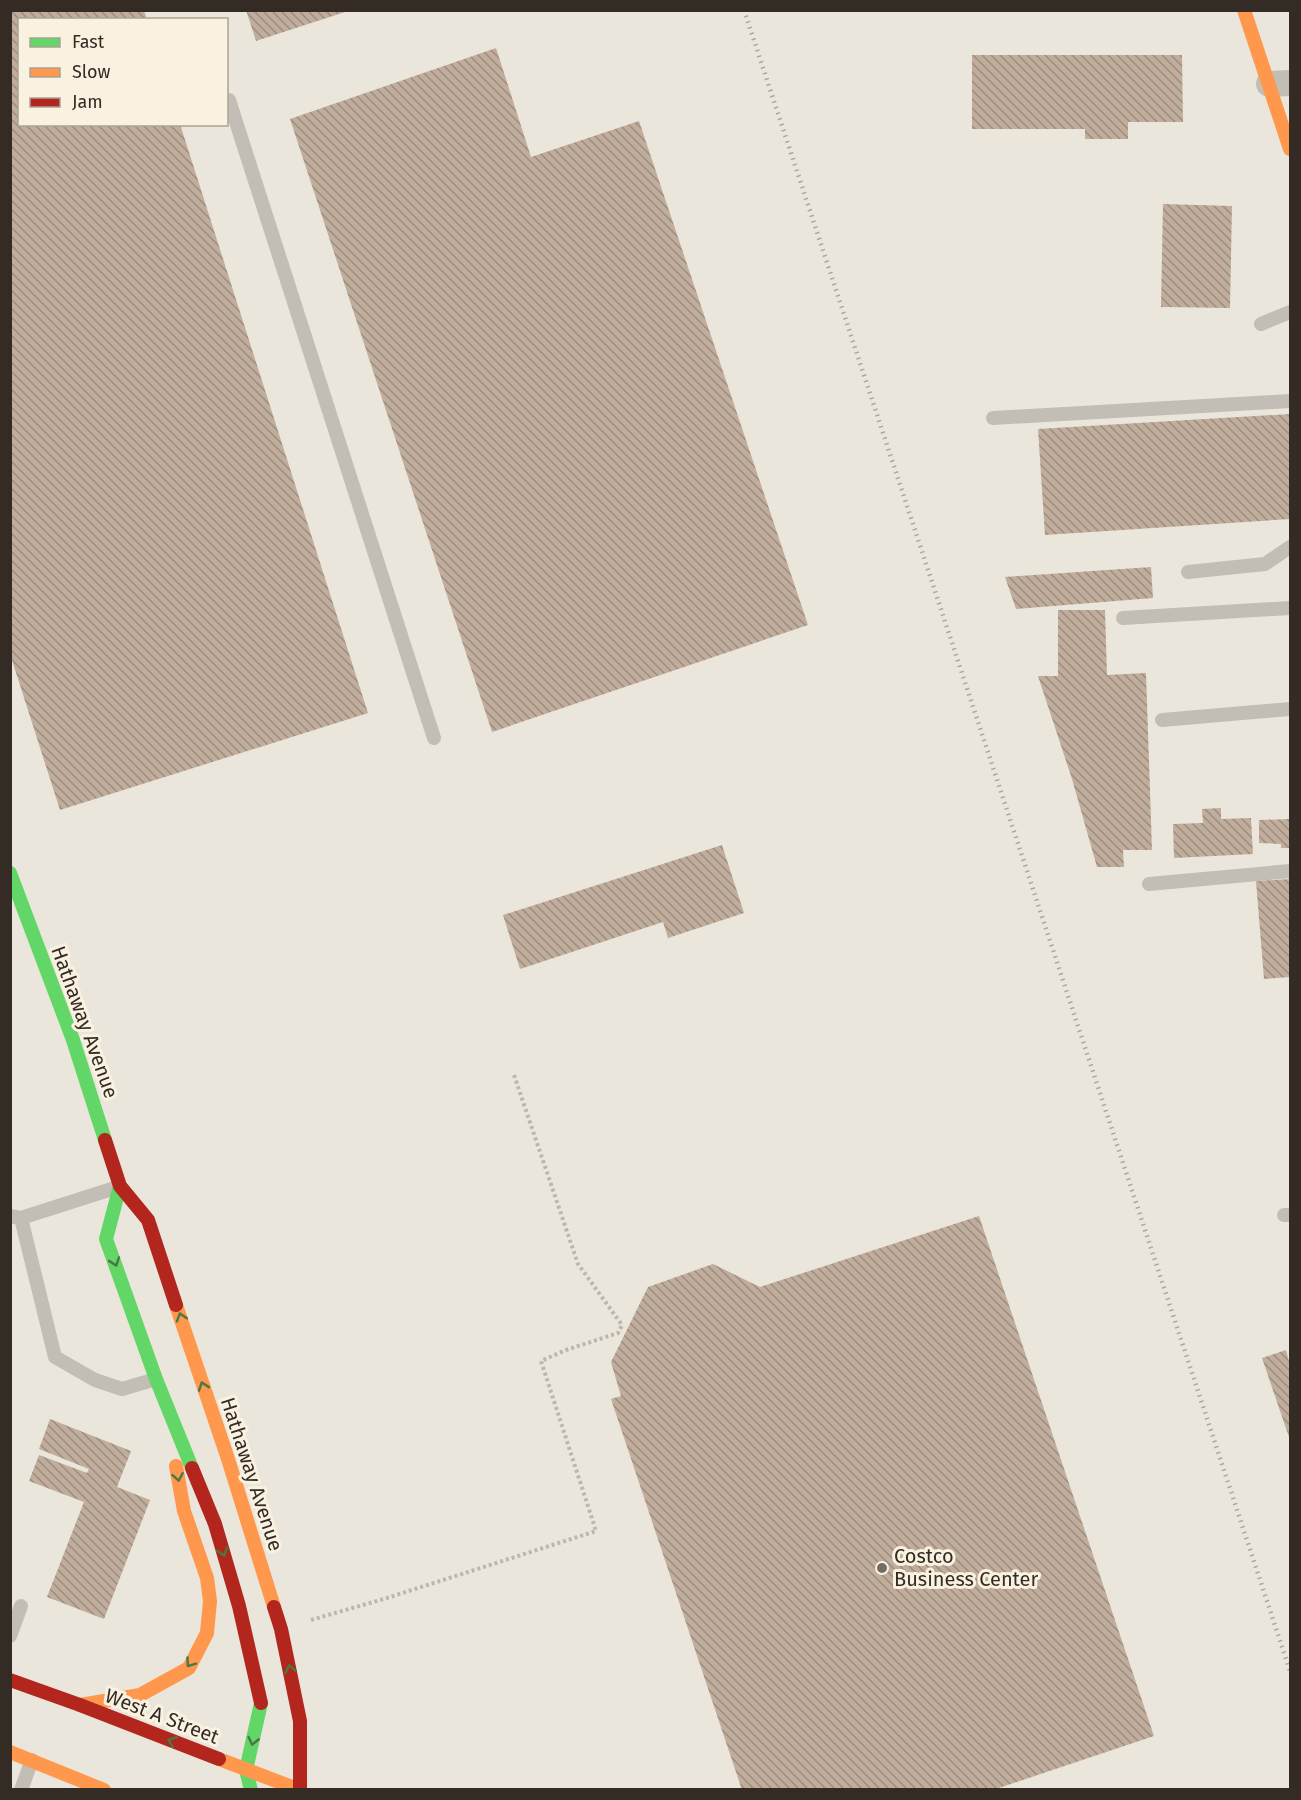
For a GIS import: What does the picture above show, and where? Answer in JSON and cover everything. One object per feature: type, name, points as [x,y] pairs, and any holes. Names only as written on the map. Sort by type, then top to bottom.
[{"type":"street","points":[[1245,10],[1280,83],[1290,149]]},
{"type":"street","name":"Hathaway Avenue","points":[[10,873],[73,1040],[120,1186],[148,1220],[228,1459],[281,1629],[300,1721],[300,1790]]},
{"type":"street","points":[[120,1186],[106,1239],[156,1379],[228,1565],[261,1704],[246,1770],[251,1790]]},
{"type":"street","points":[[80,1705],[140,1695],[189,1668],[207,1633],[210,1601],[207,1578],[184,1511],[164,1399]]},
{"type":"street","name":"West A Street","points":[[10,1680],[300,1790]]},
{"type":"street","points":[[10,1752],[104,1790]]},
{"type":"lane","points":[[229,100],[434,738]]},
{"type":"lane","points":[[1261,324],[1290,312]]},
{"type":"lane","points":[[993,418],[1290,400]]},
{"type":"lane","points":[[1188,572],[1265,564],[1290,547]]},
{"type":"lane","points":[[1123,618],[1290,608]]},
{"type":"lane","points":[[1162,720],[1290,709]]},
{"type":"lane","points":[[1149,884],[1290,871]]},
{"type":"lane","points":[[120,1186],[16,1217],[55,1357],[94,1380],[122,1389],[156,1379]]},
{"type":"lane","points":[[10,1636],[21,1606]]},
{"type":"lane","points":[[21,1790],[32,1760]]},
{"type":"path","points":[[281,1629],[387,1598],[596,1531],[541,1361],[618,1333],[622,1325],[579,1264],[514,1075]]},
{"type":"building","points":[[10,10],[144,10],[146,18],[18,18],[18,126],[181,126],[368,713],[60,810],[10,654]]},
{"type":"building","points":[[246,10],[348,10],[348,11],[256,41]]},
{"type":"building","points":[[496,48],[531,157],[639,121],[808,625],[492,732],[290,119]]},
{"type":"building","points":[[972,55],[1182,55],[1183,122],[1128,122],[1128,139],[1085,139],[1085,129],[972,129]]},
{"type":"building","points":[[1163,204],[1232,206],[1230,308],[1161,307]]},
{"type":"building","points":[[1290,414],[1290,519],[1045,535],[1038,429]]},
{"type":"building","points":[[1151,567],[1153,598],[1016,609],[1005,577]]},
{"type":"building","points":[[1058,610],[1105,610],[1107,675],[1146,673],[1152,850],[1123,850],[1124,867],[1097,867],[1072,779],[1038,676],[1058,676]]},
{"type":"building","points":[[1221,808],[1221,819],[1251,818],[1253,854],[1174,858],[1173,824],[1203,823],[1202,809]]},
{"type":"building","points":[[1290,819],[1290,848],[1281,848],[1281,844],[1259,843],[1259,820]]},
{"type":"building","points":[[722,845],[744,913],[668,938],[663,922],[520,969],[503,915]]},
{"type":"building","points":[[1290,879],[1290,977],[1264,979],[1256,881]]},
{"type":"building","name":"Costco Business Center","points":[[979,1216],[1154,1736],[993,1790],[742,1790],[611,1399],[621,1396],[611,1362],[648,1287],[713,1264],[760,1287]]},
{"type":"building","points":[[1286,1350],[1290,1365],[1290,1440],[1262,1358]]},
{"type":"building","points":[[50,1419],[131,1451],[117,1487],[150,1500],[104,1619],[47,1597],[84,1502],[29,1481],[39,1455],[87,1473],[89,1469],[39,1449]]},
{"type":"railway","points":[[744,10],[1290,1671]]},
{"type":"traffic: fast","points":[[10,873],[73,1040],[105,1140]]},
{"type":"traffic: fast","points":[[120,1186],[106,1239],[156,1379],[192,1468]]},
{"type":"traffic: fast","points":[[251,1790],[246,1770],[261,1703]]},
{"type":"traffic: slow","points":[[1244,10],[1290,149]]},
{"type":"traffic: slow","points":[[176,1305],[228,1459],[274,1607]]},
{"type":"traffic: slow","points":[[80,1705],[140,1695],[189,1668],[207,1633],[210,1601],[207,1578],[184,1511],[176,1466]]},
{"type":"traffic: slow","points":[[10,1752],[104,1790]]},
{"type":"traffic: slow","points":[[219,1759],[300,1790]]},
{"type":"traffic: jam","points":[[105,1140],[120,1186],[148,1220],[176,1305]]},
{"type":"traffic: jam","points":[[192,1468],[215,1524],[239,1606],[261,1703]]},
{"type":"traffic: jam","points":[[274,1607],[281,1629],[300,1721],[300,1790]]},
{"type":"traffic: jam","points":[[10,1680],[219,1759]]},
{"type":"place","name":"Costco Business Center","points":[[882,1568]]}]
